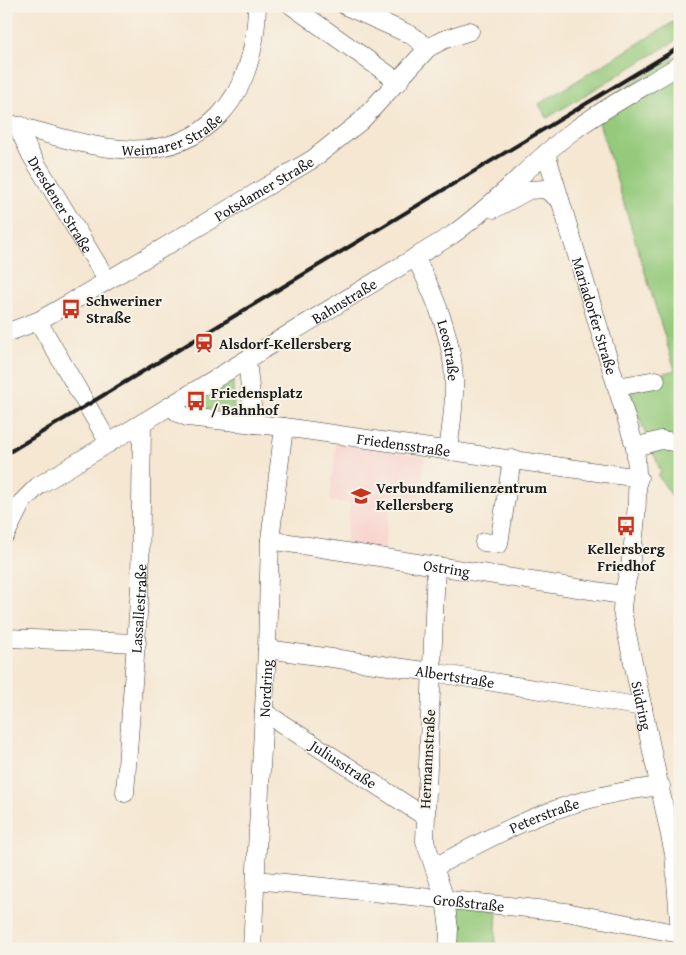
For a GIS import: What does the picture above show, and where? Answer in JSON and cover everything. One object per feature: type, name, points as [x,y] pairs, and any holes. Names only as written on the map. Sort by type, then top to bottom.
[{"type":"street","name":"Weimarer Straße","points":[[14,125],[83,143],[127,149],[159,148],[198,132],[229,107],[246,75],[256,25],[257,6]]},
{"type":"street","points":[[292,6],[399,82]]},
{"type":"street","points":[[346,6],[411,34],[428,48]]},
{"type":"street","name":"Potsdamer Straße","points":[[6,332],[38,321],[313,159],[361,121],[399,82],[428,48],[443,40],[470,31]]},
{"type":"street","name":"Bahnstraße","points":[[476,218],[546,153],[580,126],[680,65]]},
{"type":"street","name":"Dresdener Straße","points":[[14,125],[22,134],[31,155],[107,280]]},
{"type":"street","name":"Mariadorfer Straße","points":[[546,153],[618,387],[635,447],[639,478]]},
{"type":"street","name":"Bahnstraße","points":[[6,534],[22,502],[38,486],[247,360],[476,218],[529,190],[545,189],[560,200]]},
{"type":"street","name":"Leostraße","points":[[415,257],[438,308],[449,346],[454,380],[448,450]]},
{"type":"street","points":[[38,321],[109,444]]},
{"type":"street","points":[[247,360],[254,424]]},
{"type":"street","points":[[618,387],[656,380]]},
{"type":"street","name":"Friedensstraße","points":[[171,406],[178,413],[188,416],[448,450],[639,478]]},
{"type":"street","name":"Lassallestraße","points":[[125,793],[140,587],[142,423]]},
{"type":"street","name":"Nordring","points":[[252,949],[267,649],[270,540],[284,428]]},
{"type":"street","points":[[635,447],[660,440],[680,443]]},
{"type":"street","points":[[484,542],[499,544],[512,459]]},
{"type":"street","name":"Südring","points":[[639,478],[629,568],[622,595],[622,611],[661,786],[674,854],[680,933]]},
{"type":"street","name":"Ostring","points":[[270,540],[622,595]]},
{"type":"street","name":"Hermannstraße","points":[[436,566],[424,816],[425,841],[445,899],[449,928],[448,949]]},
{"type":"street","points":[[6,638],[137,643]]},
{"type":"street","name":"Albertstraße","points":[[267,649],[432,672],[644,707]]},
{"type":"street","name":"Juliusstraße","points":[[264,712],[424,816]]},
{"type":"street","name":"Peterstraße","points":[[435,867],[499,831],[535,816],[583,799],[626,790],[661,786]]},
{"type":"street","name":"Großstraße","points":[[256,880],[566,912],[680,933]]},
{"type":"shaded area","name":"Verbundfamilienzentrum Kellersberg","points":[[336,442],[425,457],[419,498],[391,495],[384,552],[345,546],[350,503],[330,501]]},
{"type":"green space","points":[[680,18],[680,38],[547,118],[539,104]]},
{"type":"green space","points":[[680,54],[680,507],[658,476],[661,472],[632,400],[628,383],[675,370],[594,106]]},
{"type":"green space","points":[[233,379],[234,413],[208,408],[207,412],[186,407]]},
{"type":"green space","points":[[451,904],[497,909],[495,949],[453,949]]},
{"type":"railway","points":[[6,454],[680,47]]},
{"type":"place","name":"Schweriner Straße","points":[[71,309]]},
{"type":"place","name":"Alsdorf-Kellersberg","points":[[204,343]]},
{"type":"place","name":"Friedensplatz / Bahnhof","points":[[196,401]]},
{"type":"place","name":"Verbundfamilienzentrum Kellersberg","points":[[361,496]]},
{"type":"place","name":"Kellersberg Friedhof","points":[[626,526]]}]
